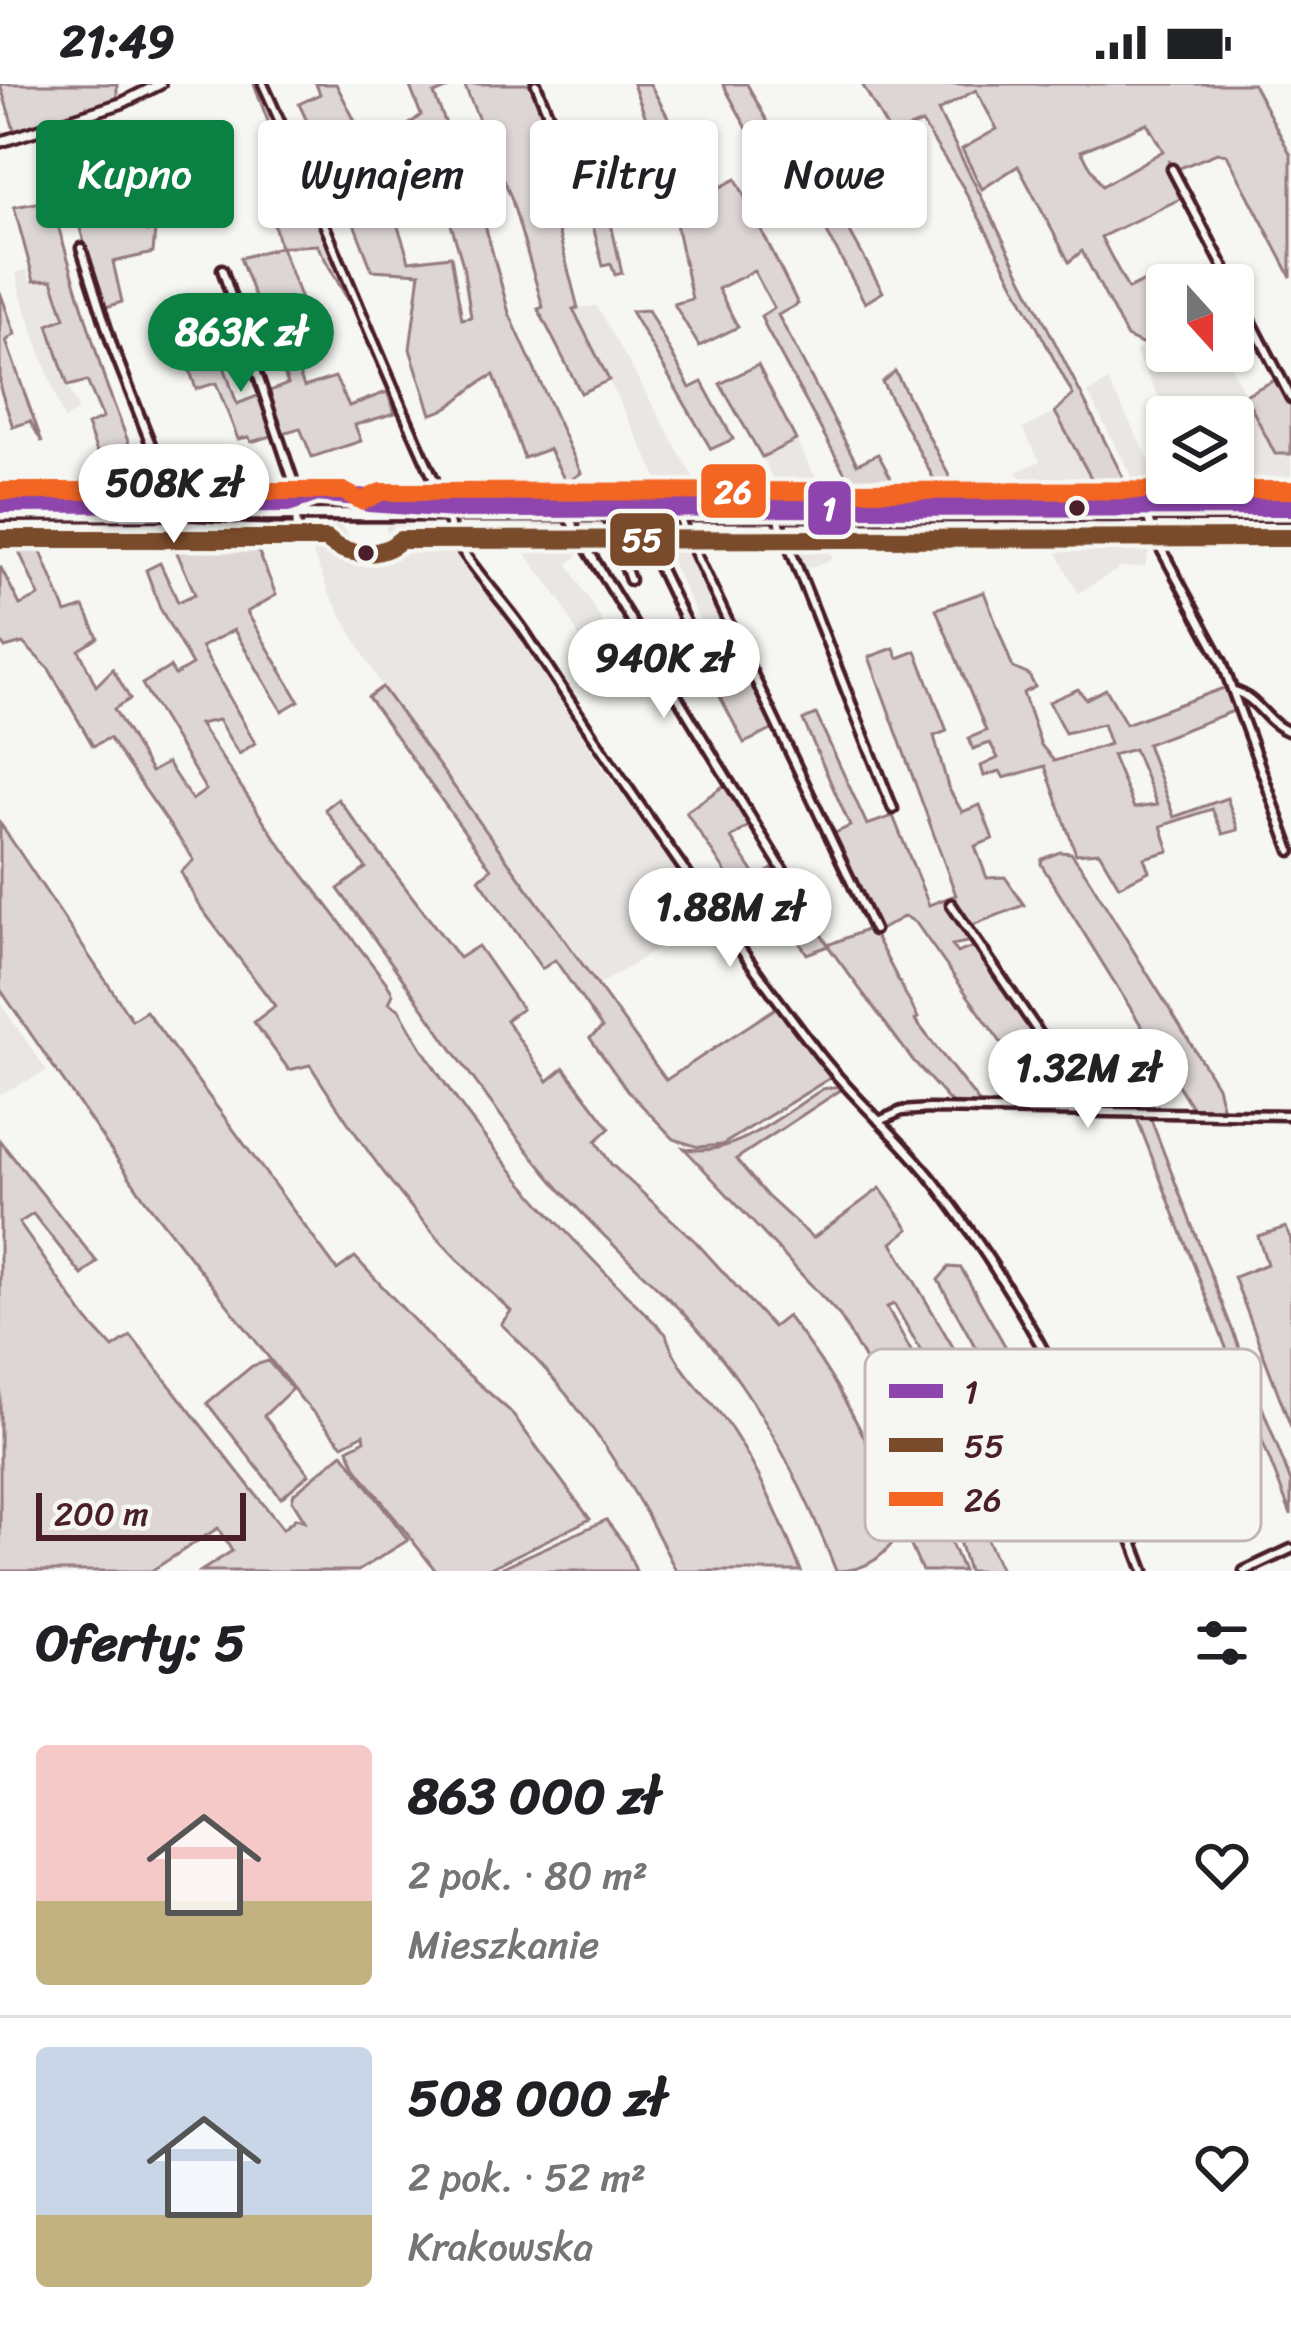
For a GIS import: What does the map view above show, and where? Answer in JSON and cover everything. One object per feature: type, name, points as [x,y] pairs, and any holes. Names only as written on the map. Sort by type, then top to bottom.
[{"type":"main road","points":[[0,504],[234,497],[568,517],[1291,511]]},
{"type":"main road","points":[[0,515],[1146,512]]},
{"type":"street","points":[[0,142],[122,103],[160,84]]},
{"type":"street","points":[[263,84],[460,545],[506,604],[716,915],[822,1058],[940,1190],[1041,1349]]},
{"type":"street","points":[[536,84],[551,120]]},
{"type":"street","points":[[1172,169],[1222,264]]},
{"type":"street","points":[[81,248],[121,369],[169,490],[204,492],[232,485],[234,497],[252,490]]},
{"type":"street","points":[[221,269],[296,489],[303,494]]},
{"type":"street","points":[[1254,326],[1291,398]]},
{"type":"street","points":[[107,489],[108,503]]},
{"type":"street","points":[[0,492],[143,492]]},
{"type":"street","points":[[1146,512],[1234,691],[1291,851]]},
{"type":"street","points":[[0,526],[290,530],[297,529],[296,515]]},
{"type":"street","points":[[678,516],[874,930]]},
{"type":"street","points":[[777,516],[893,809]]},
{"type":"street","points":[[568,517],[804,905]]},
{"type":"street","points":[[607,517],[630,580]]},
{"type":"street","points":[[635,517],[693,638]]},
{"type":"street","points":[[1234,691],[1251,698],[1275,727],[1291,732]]},
{"type":"street","points":[[951,904],[1075,1086],[1081,1110]]},
{"type":"street","points":[[879,1121],[902,1111],[1291,1115]]},
{"type":"street","points":[[1131,1541],[1144,1571]]},
{"type":"street","points":[[1244,1571],[1291,1549]]},
{"type":"shaded area","points":[[0,84],[117,84],[117,100],[92,109],[87,106],[86,111],[57,120],[36,120],[36,126],[15,133]]},
{"type":"shaded area","points":[[254,84],[259,84],[276,120],[267,120]]},
{"type":"shaded area","points":[[316,84],[336,84],[354,120],[306,120],[299,104],[320,94]]},
{"type":"shaded area","points":[[409,84],[458,84],[434,94],[444,120],[415,120],[421,115]]},
{"type":"shaded area","points":[[464,84],[533,84],[548,120],[530,120],[530,228],[557,228],[578,308],[573,309],[609,380],[581,393],[538,309],[543,307],[506,185],[506,120],[479,120]]},
{"type":"shaded area","points":[[633,84],[650,84],[669,120],[647,120]]},
{"type":"shaded area","points":[[723,84],[747,84],[766,120],[742,120]]},
{"type":"shaded area","points":[[862,84],[1253,84],[1291,155],[1291,277],[1227,155],[1217,153],[1175,170],[1168,160],[1184,197],[1101,237],[1128,289],[1146,280],[1146,346],[1127,337],[1082,251],[1069,262],[1018,166],[982,189],[962,149],[997,129],[976,90],[938,111],[1134,499],[1103,500],[1055,412],[1073,395],[963,187],[927,131],[927,120],[882,120]],"holes":[[[1147,123],[1163,151],[1102,186],[1081,151]]]},
{"type":"shaded area","points":[[736,179],[742,191],[742,228],[760,228],[798,304],[778,315],[857,464],[878,454],[903,500],[860,501],[767,330],[761,316],[774,308],[754,271],[718,289],[738,327],[699,346],[674,304],[692,299],[677,228],[718,228],[718,188]]},
{"type":"shaded area","points":[[36,203],[36,228],[59,228],[105,381],[145,486],[109,485],[87,425],[103,418],[87,381],[68,386],[48,325],[65,318],[52,280],[34,281],[14,207]]},
{"type":"shaded area","points":[[80,228],[155,230],[153,253],[113,262],[122,302],[103,308]]},
{"type":"shaded area","points":[[275,228],[322,228],[352,299],[348,300],[317,245],[281,247],[302,302],[276,312],[304,387],[335,377],[349,406],[387,392],[395,413],[355,425],[361,441],[312,457],[300,428],[251,442],[249,437],[238,439],[216,383],[196,389],[187,362],[204,355],[191,315],[205,311],[237,404],[288,384],[240,258],[280,247]]},
{"type":"shaded area","points":[[356,228],[398,228],[409,261],[451,256],[462,319],[471,317],[452,228],[486,228],[509,313],[581,473],[566,483],[549,449],[524,458],[494,375],[431,414],[410,349],[420,273],[372,270]]},
{"type":"shaded area","points":[[594,228],[612,228],[622,273],[615,275],[611,264],[603,266]]},
{"type":"shaded area","points":[[825,228],[848,228],[883,292],[865,303]]},
{"type":"shaded area","points":[[27,270],[30,281],[51,279],[65,319],[68,386],[78,409],[64,420],[20,292],[16,273]]},
{"type":"shaded area","points":[[0,292],[15,334],[6,341],[42,442],[30,421],[13,427],[0,388]]},
{"type":"shaded area","points":[[597,306],[707,502],[669,501],[573,308]]},
{"type":"shaded area","points":[[648,310],[690,388],[702,382],[733,439],[711,449],[631,311]]},
{"type":"shaded area","points":[[1146,346],[1146,372],[1233,372],[1245,396],[1159,396],[1135,352]]},
{"type":"shaded area","points":[[758,365],[796,440],[762,457],[720,384]]},
{"type":"shaded area","points":[[895,371],[961,499],[944,498],[882,382]]},
{"type":"shaded area","points":[[1279,378],[1291,402],[1291,454],[1275,454],[1254,413],[1254,396],[1245,395]]},
{"type":"shaded area","points":[[1108,381],[1146,454],[1146,492],[1140,492],[1088,393]]},
{"type":"shaded area","points":[[1055,412],[1103,500],[1031,500],[1017,472],[1040,461],[1023,429]]},
{"type":"shaded area","points":[[1254,414],[1274,454],[1291,454],[1291,499],[1254,499]]},
{"type":"shaded area","points":[[796,440],[826,498],[784,501],[762,457]]},
{"type":"shaded area","points":[[1102,522],[1139,522],[1150,546],[1145,567],[1121,568],[1078,593],[1046,532],[1081,530]]},
{"type":"shaded area","points":[[607,523],[614,543],[583,550],[568,564],[610,635],[584,647],[561,601],[505,526]]},
{"type":"shaded area","points":[[386,525],[444,527],[452,545],[503,609],[605,771],[711,916],[596,987],[380,683],[329,593],[302,527],[341,526],[348,535],[348,550],[388,546]]},
{"type":"shaded area","points":[[775,525],[820,526],[833,559],[794,573]]},
{"type":"shaded area","points":[[656,527],[675,527],[742,663],[723,671]]},
{"type":"shaded area","points":[[10,531],[33,532],[66,613],[84,607],[98,638],[79,650],[96,686],[113,669],[130,699],[114,709],[151,772],[167,763],[192,800],[206,790],[142,684],[170,667],[175,675],[192,665],[160,608],[146,570],[160,563],[178,602],[195,594],[168,532],[252,535],[276,595],[247,612],[299,701],[282,711],[234,630],[201,647],[255,743],[239,754],[218,720],[199,724],[276,839],[386,982],[393,994],[389,1003],[399,1009],[487,1140],[666,1334],[677,1359],[751,1461],[801,1571],[676,1571],[600,1439],[554,1379],[501,1324],[511,1311],[402,1196],[310,1065],[289,1070],[254,1022],[275,1006],[198,904],[181,872],[194,860],[109,738],[93,746],[49,669],[23,643],[5,648],[0,640],[0,566],[20,605],[39,596]]},
{"type":"shaded area","points":[[984,592],[1013,668],[1029,675],[1035,687],[1023,693],[1041,745],[1054,761],[1110,744],[1103,724],[1065,733],[1049,702],[1078,689],[1086,699],[1106,689],[1126,724],[1229,686],[1236,710],[1147,744],[1174,817],[1227,798],[1238,830],[1223,834],[1212,809],[1161,826],[1169,851],[1144,858],[1149,871],[1119,886],[1099,852],[1076,854],[1045,766],[1004,778],[1000,771],[984,776],[981,766],[998,758],[990,743],[973,749],[969,738],[986,731],[936,609]],"holes":[[[1134,749],[1157,805],[1134,808],[1112,755]]]},
{"type":"shaded area","points":[[894,648],[898,658],[916,651],[947,731],[934,736],[948,787],[962,812],[980,805],[993,839],[975,846],[987,878],[1005,877],[1024,905],[970,926],[956,901],[946,905],[972,941],[952,945],[957,953],[975,946],[1040,1041],[1022,1045],[1028,1052],[1043,1046],[1069,1084],[1075,1105],[1044,1103],[916,923],[905,916],[880,930],[831,835],[850,826],[803,720],[816,714],[867,825],[893,816],[929,905],[956,895],[869,657]]},
{"type":"shaded area","points":[[742,663],[774,729],[744,743],[710,677]]},
{"type":"shaded area","points":[[382,687],[666,1080],[779,1006],[830,1078],[722,1145],[698,1147],[674,1139],[627,1090],[590,1038],[602,1028],[555,960],[542,969],[479,879],[491,869],[368,697]]},
{"type":"shaded area","points":[[725,785],[750,825],[731,838],[757,878],[777,866],[828,945],[871,928],[915,1020],[978,1101],[975,1107],[954,1106],[911,1058],[828,946],[807,954],[772,901],[753,914],[686,812]]},
{"type":"shaded area","points":[[338,799],[459,958],[478,946],[522,1009],[506,1020],[548,1081],[564,1068],[610,1128],[596,1141],[611,1164],[696,1242],[773,1327],[787,1316],[822,1364],[865,1440],[865,1541],[894,1541],[876,1559],[836,1571],[790,1467],[731,1371],[683,1313],[593,1225],[489,1101],[338,889],[366,868],[325,809]]},
{"type":"shaded area","points":[[0,823],[132,1020],[146,1011],[337,1270],[355,1257],[449,1358],[510,1411],[590,1519],[484,1571],[436,1571],[357,1469],[348,1449],[365,1440],[364,1434],[343,1445],[302,1400],[146,1201],[0,989]]},
{"type":"shaded area","points":[[1071,853],[1086,874],[1217,1086],[1223,1110],[1193,1109],[1041,864],[1042,859]]},
{"type":"shaded area","points":[[0,1003],[47,1071],[0,1094]]},
{"type":"shaded area","points":[[823,1089],[842,1089],[736,1159],[767,1196],[813,1238],[880,1188],[909,1229],[892,1243],[954,1349],[920,1349],[894,1304],[887,1307],[910,1349],[865,1349],[865,1360],[840,1316],[684,1148],[720,1148],[738,1141]]},
{"type":"shaded area","points":[[1136,1116],[1150,1117],[1240,1349],[1227,1349]]},
{"type":"shaded area","points":[[0,1141],[97,1262],[82,1275],[33,1214],[19,1223],[87,1320],[113,1348],[131,1336],[283,1529],[296,1518],[305,1521],[292,1500],[294,1493],[343,1453],[408,1540],[358,1571],[201,1571],[232,1551],[218,1528],[151,1571],[0,1571]]},
{"type":"shaded area","points":[[1286,1227],[1291,1240],[1291,1427],[1234,1277],[1267,1264],[1258,1236]]},
{"type":"shaded area","points":[[949,1267],[961,1268],[1007,1349],[977,1349],[938,1280]]},
{"type":"shaded area","points":[[268,1361],[292,1389],[264,1416],[309,1474],[281,1498],[207,1403],[252,1366]]},
{"type":"shaded area","points":[[1261,1404],[1291,1482],[1291,1515],[1261,1438]]},
{"type":"shaded area","points":[[606,1520],[625,1545],[636,1571],[505,1571],[503,1567]]},
{"type":"shaded area","points":[[909,1541],[950,1541],[963,1571],[922,1571]]},
{"type":"shaded area","points":[[959,1541],[988,1541],[1001,1571],[968,1571]]},
{"type":"transit line","name":"26","points":[[0,491],[343,491],[362,501],[381,492],[1291,490]]},
{"type":"transit line","name":"1","points":[[0,504],[288,503],[317,493],[368,498]]},
{"type":"transit line","name":"1","points":[[368,503],[455,509],[1291,507]]},
{"type":"transit line","name":"55","points":[[0,539],[327,539],[343,549],[364,553],[384,550],[400,540],[1291,538]]}]
